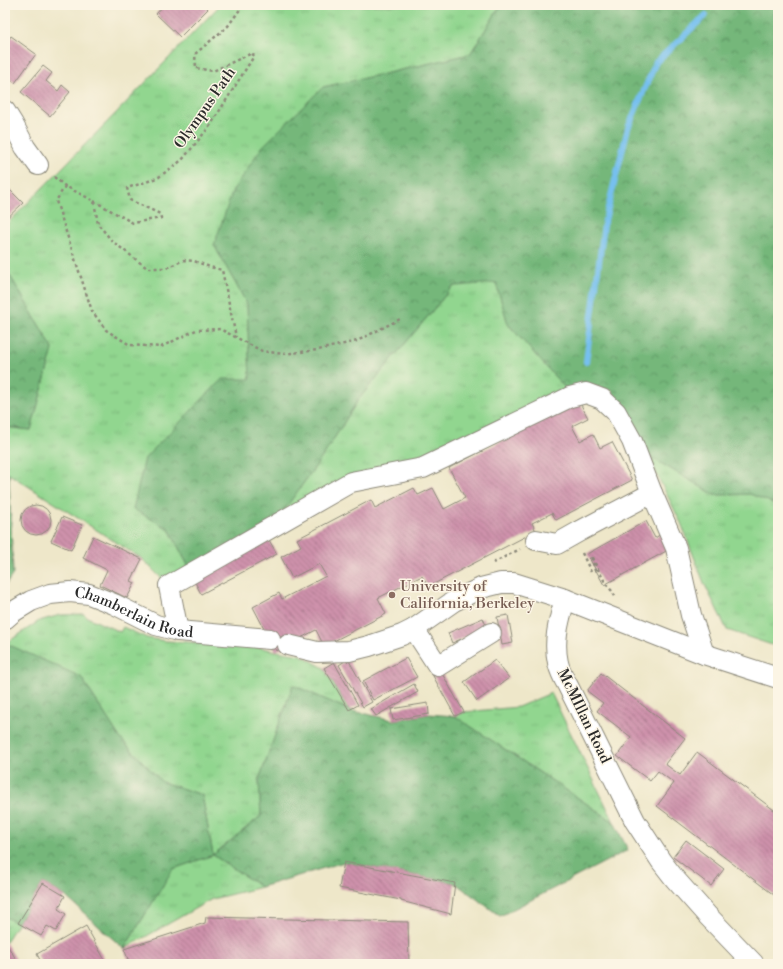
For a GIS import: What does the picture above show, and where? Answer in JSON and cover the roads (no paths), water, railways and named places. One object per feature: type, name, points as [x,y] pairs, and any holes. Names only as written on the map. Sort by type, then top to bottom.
[{"type":"street","points":[[5,111],[14,124],[25,147],[38,165]]},
{"type":"street","points":[[178,631],[169,586],[351,482],[423,468],[570,397],[586,393],[602,399],[616,412],[632,441],[652,493],[676,548],[691,616],[704,654]]},
{"type":"street","points":[[536,540],[557,544],[652,493]]},
{"type":"street","name":"Chamberlain Road","points":[[5,620],[13,612],[31,601],[50,594],[70,592],[89,594],[114,604],[156,625],[178,631],[279,642],[317,652],[349,651],[402,635],[414,629],[454,601],[481,588],[501,583],[514,583],[565,599]]},
{"type":"street","points":[[565,599],[704,654],[778,678]]},
{"type":"street","name":"McMIllan Road","points":[[565,599],[555,646],[558,664],[635,821],[661,861],[675,879],[754,964]]},
{"type":"street","points":[[414,629],[438,666],[491,633]]},
{"type":"waterway","points":[[586,362],[604,224],[628,128],[656,62],[706,15]]},
{"type":"place","name":"University of California, Berkeley","points":[[392,595]]}]
